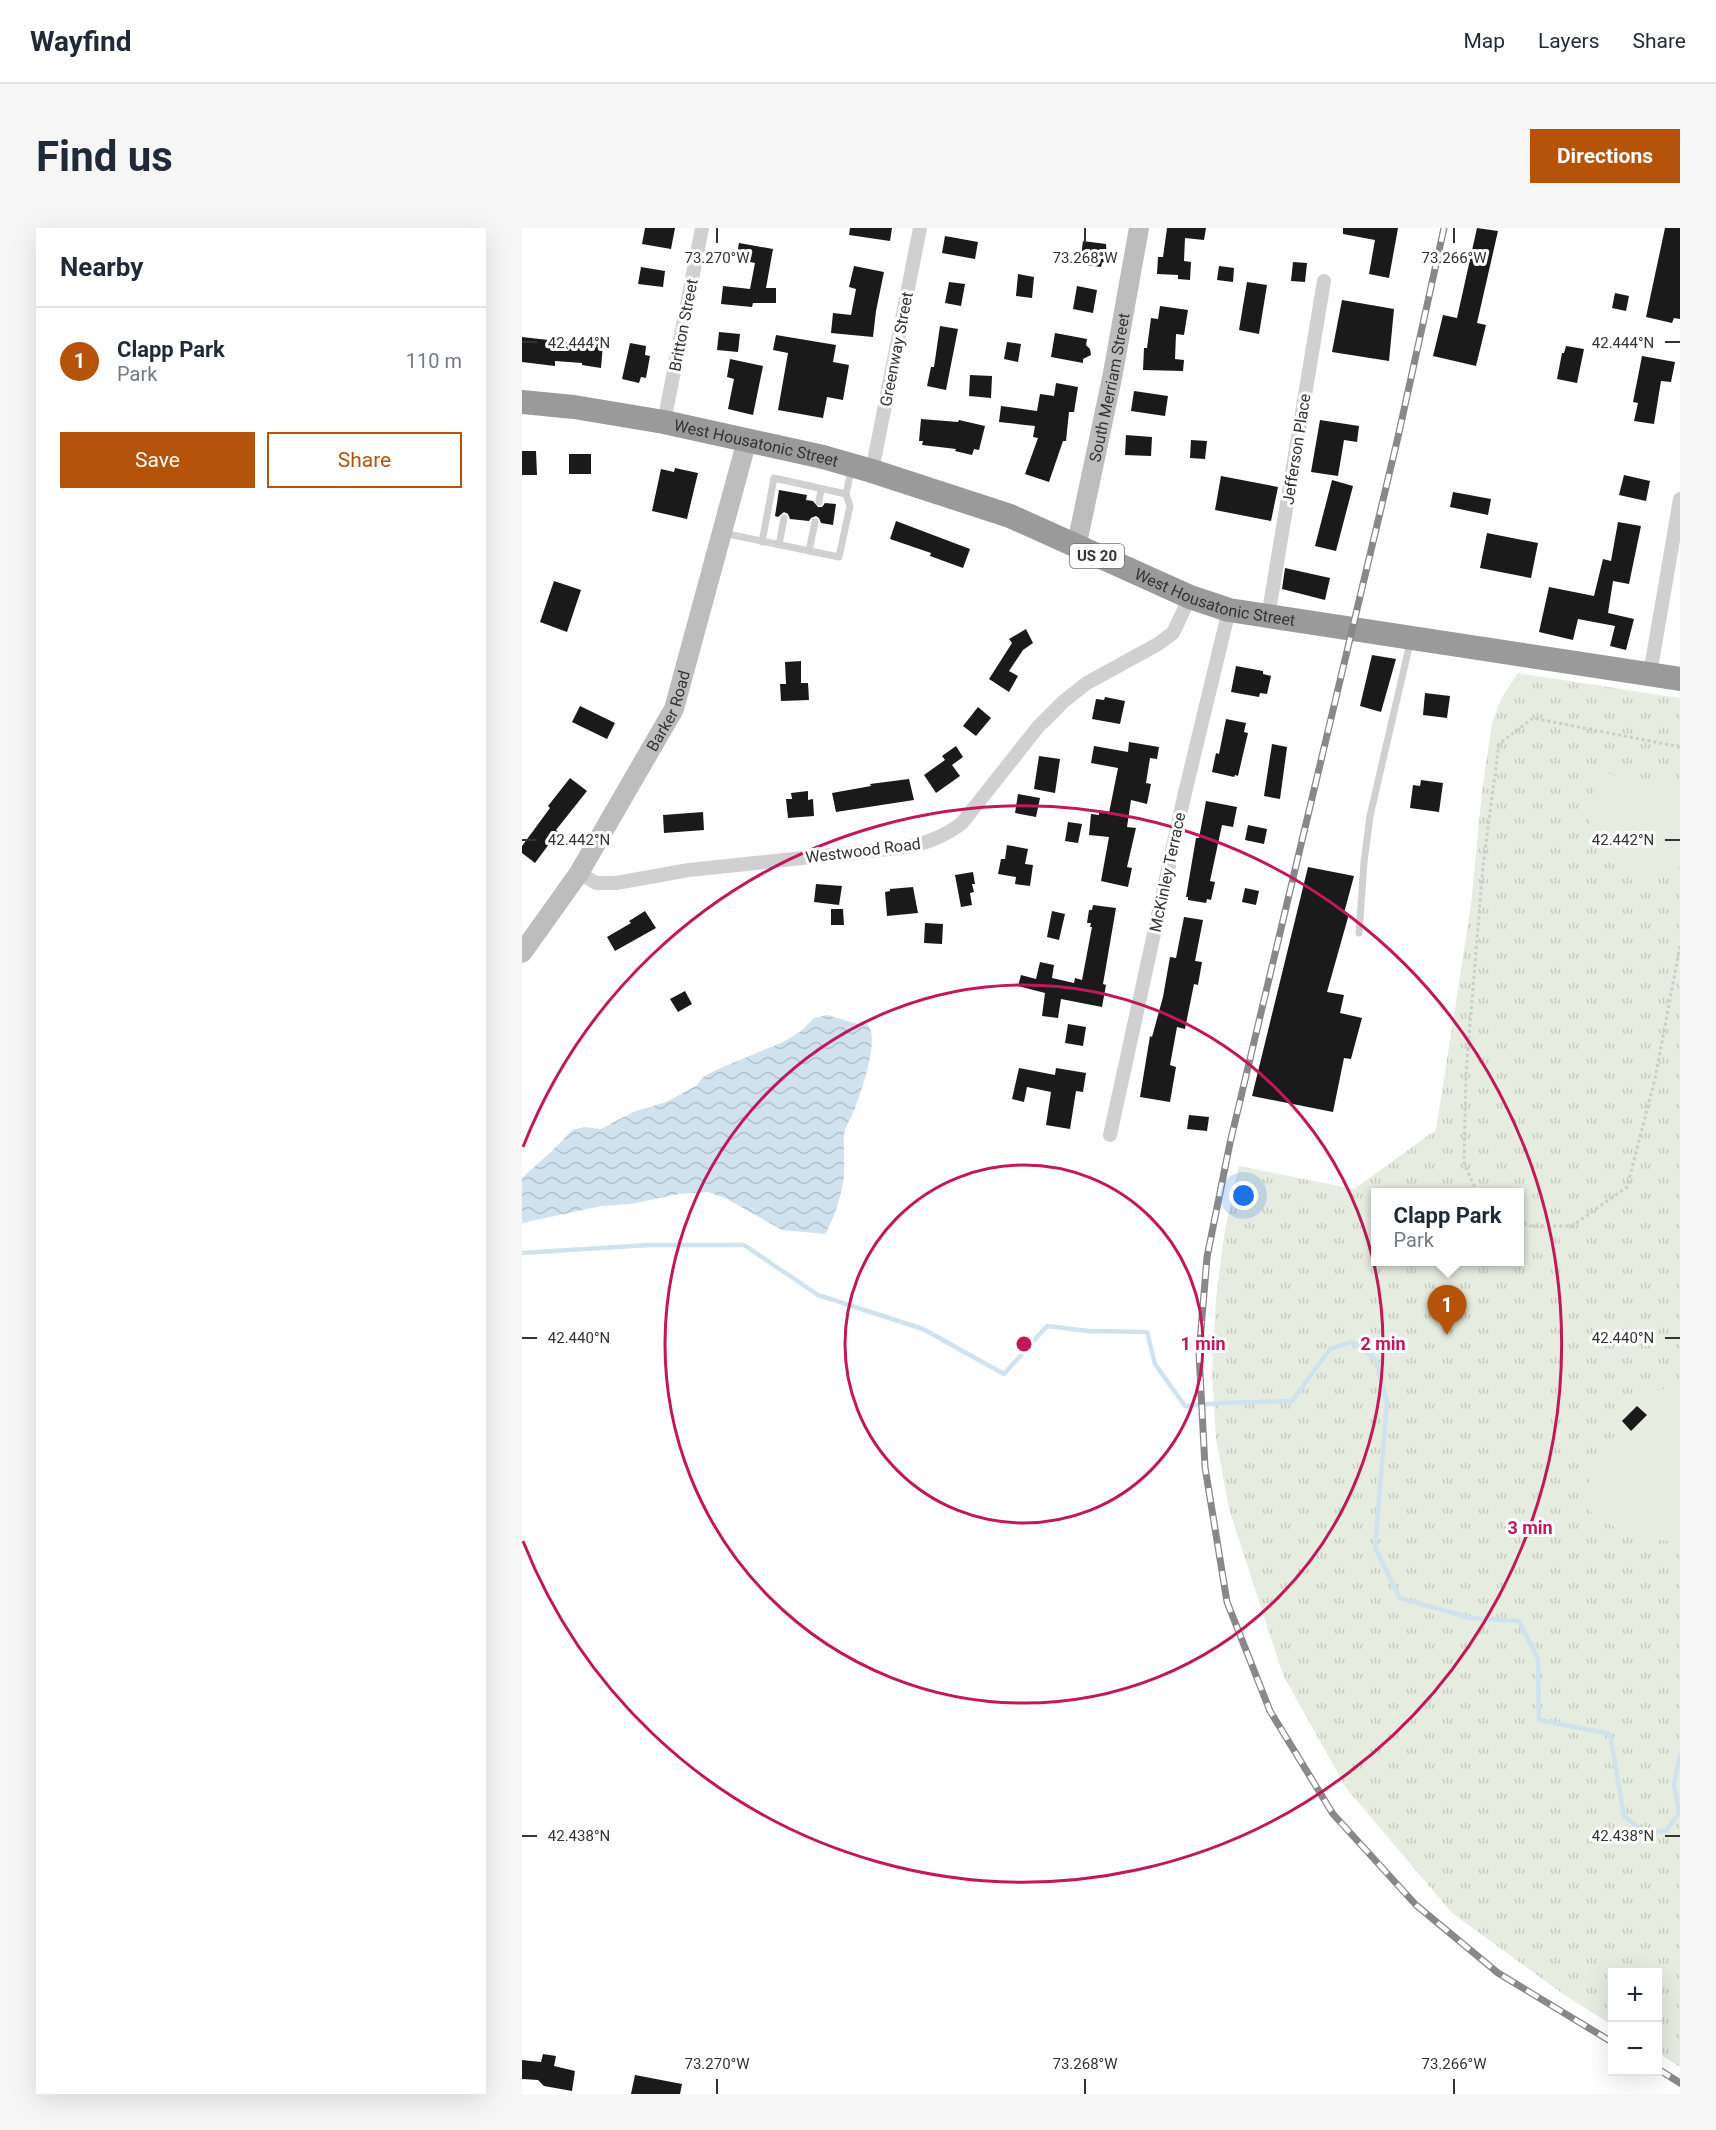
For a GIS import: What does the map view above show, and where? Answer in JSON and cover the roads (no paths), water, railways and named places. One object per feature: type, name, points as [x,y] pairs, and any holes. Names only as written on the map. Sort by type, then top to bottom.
[{"type":"highway","name":"West Housatonic Street","points":[[522,402],[574,407],[664,422],[862,468],[1010,516],[1076,548],[1190,597],[1228,610],[1680,679]]},
{"type":"street","name":"Britton Street","points":[[664,422],[702,228]]},
{"type":"street","name":"Greenway Street","points":[[862,468],[920,228]]},
{"type":"street","name":"South Merriam Street","points":[[1076,548],[1111,383],[1139,228]]},
{"type":"street","name":"Jefferson Place","points":[[1268,617],[1324,281]]},
{"type":"street","name":"Barker Road","points":[[522,953],[579,873],[674,709],[747,440]]},
{"type":"street","points":[[1650,674],[1680,499]]},
{"type":"street","name":"Westwood Road","points":[[579,873],[596,883],[616,883],[689,870],[908,847],[949,834],[975,808],[1038,728],[1064,701],[1087,683],[1158,644],[1173,633],[1190,597]]},
{"type":"street","name":"McKinley Terrace","points":[[1110,1136],[1183,801],[1228,610]]},
{"type":"lane","points":[[846,494],[862,468]]},
{"type":"lane","points":[[762,542],[774,478],[846,494]]},
{"type":"lane","points":[[789,492],[791,482]]},
{"type":"lane","points":[[819,502],[821,489]]},
{"type":"lane","points":[[723,533],[839,557],[850,506],[846,494]]},
{"type":"lane","points":[[779,545],[784,518]]},
{"type":"lane","points":[[809,551],[815,522]]},
{"type":"lane","points":[[1359,933],[1370,816],[1411,638]]},
{"type":"water","points":[[827,1015],[858,1024],[867,1024],[872,1040],[865,1077],[844,1134],[844,1176],[841,1190],[825,1234],[782,1230],[727,1199],[708,1192],[679,1194],[631,1204],[602,1206],[522,1223],[522,1178],[572,1130],[584,1127],[601,1129],[633,1112],[666,1102],[696,1086],[703,1077],[783,1042],[801,1031],[814,1018]]},
{"type":"waterway","points":[[522,1253],[648,1245],[744,1245],[818,1295],[923,1329],[1004,1374],[1047,1326],[1088,1331],[1147,1332],[1155,1364],[1185,1406],[1292,1401],[1330,1349],[1352,1342],[1375,1359],[1387,1402],[1375,1548],[1400,1598],[1471,1618],[1519,1621],[1538,1659],[1539,1720],[1610,1734],[1624,1816],[1645,1833],[1666,1831],[1679,1813],[1674,1784],[1680,1755]]},
{"type":"railway","points":[[1444,228],[1398,437],[1230,1143],[1207,1257],[1199,1354],[1205,1467],[1227,1602],[1270,1711],[1333,1814],[1416,1905],[1498,1973],[1608,2040]]},
{"type":"railway","points":[[1662,2072],[1680,2083]]},
{"type":"place","name":"Clapp Park","points":[[1447,1335]]}]
